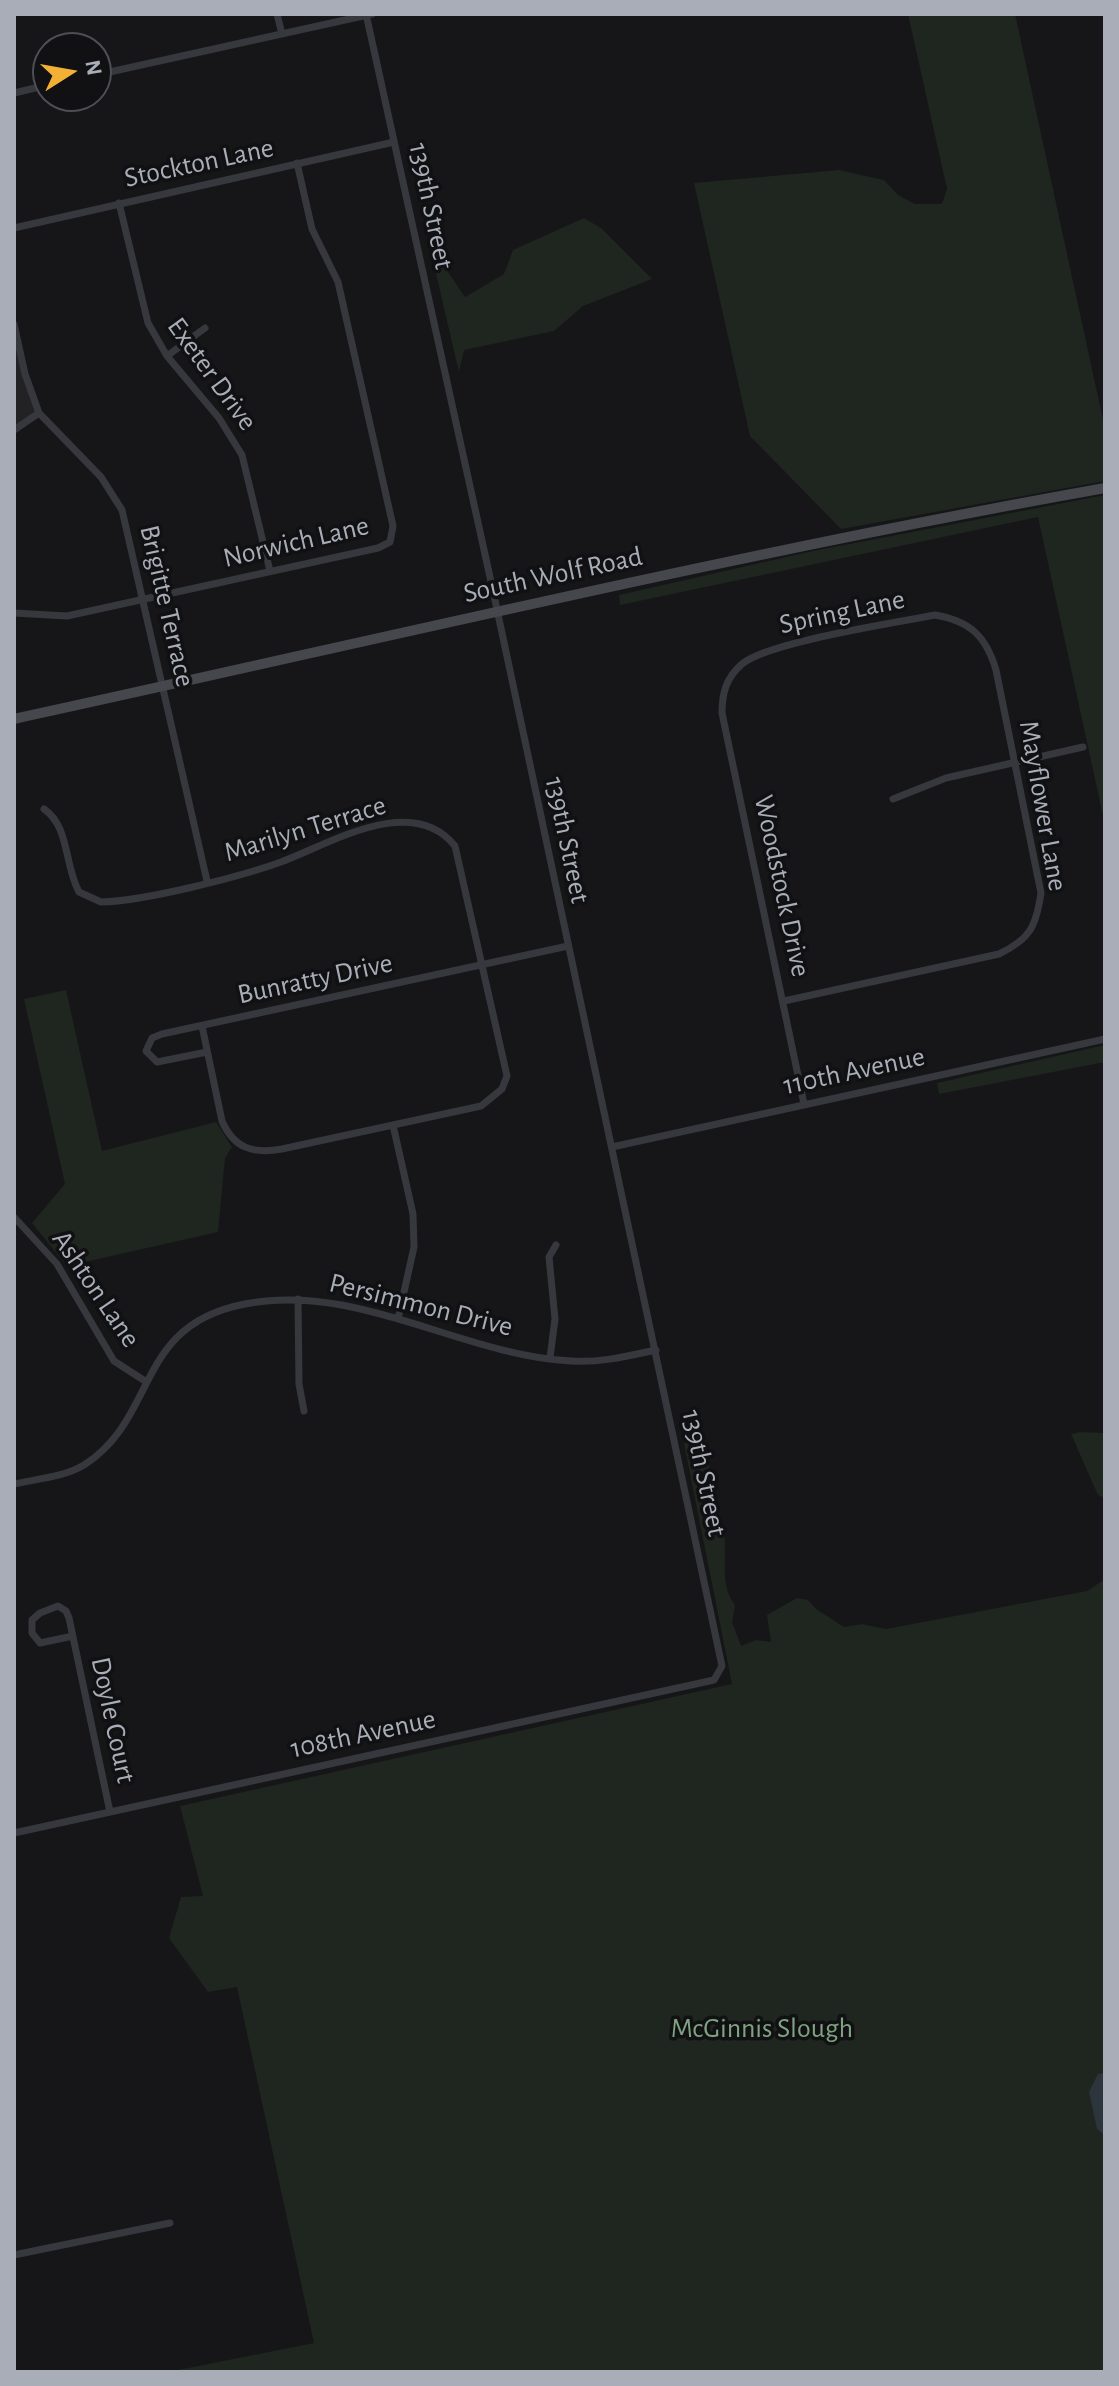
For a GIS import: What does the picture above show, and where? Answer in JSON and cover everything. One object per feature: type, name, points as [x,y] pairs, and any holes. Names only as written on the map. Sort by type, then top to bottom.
[{"type":"main road","name":"South Wolf Road","points":[[14,719],[497,611],[894,528],[1105,488]]},
{"type":"street","points":[[277,14],[282,34]]},
{"type":"street","points":[[112,71],[368,14]]},
{"type":"street","name":"139th Street","points":[[368,14],[656,1350],[720,1657],[720,1675]]},
{"type":"street","name":"Stockton Lane","points":[[14,228],[394,142]]},
{"type":"street","name":"Norwich Lane","points":[[14,613],[67,616],[378,548],[390,542],[393,526],[338,282],[312,229],[297,163]]},
{"type":"street","name":"Exeter Drive","points":[[119,203],[143,307],[167,356],[219,418],[242,455],[270,571]]},
{"type":"street","name":"Brigitte Terrace","points":[[14,324],[25,374],[39,413],[101,477],[122,510],[207,881]]},
{"type":"street","points":[[167,356],[205,328]]},
{"type":"street","points":[[14,430],[39,413]]},
{"type":"street","name":"Spring Lane","points":[[729,678],[754,656],[787,646],[935,615],[955,618],[972,626]]},
{"type":"street","name":"Mayflower Lane","points":[[784,1001],[999,954],[1023,943],[1038,918],[1041,893],[991,653],[972,626]]},
{"type":"street","name":"Woodstock Drive","points":[[729,678],[722,693],[722,713],[804,1104]]},
{"type":"street","points":[[893,799],[946,778],[1083,747]]},
{"type":"street","name":"Marilyn Terrace","points":[[44,809],[54,815],[60,827],[73,882],[87,899],[115,902],[282,862],[342,835],[402,822],[419,822],[444,834],[459,855],[507,1076],[502,1089],[481,1106],[264,1152],[239,1145],[228,1135],[222,1121],[202,1026]]},
{"type":"street","name":"Bunratty Drive","points":[[207,1052],[157,1062],[146,1051],[152,1038],[568,946]]},
{"type":"street","name":"110th Avenue","points":[[612,1147],[1105,1039]]},
{"type":"street","points":[[393,1125],[413,1214],[414,1247],[398,1319]]},
{"type":"street","name":"Ashton Lane","points":[[14,1217],[57,1264],[74,1288],[101,1344],[114,1361],[145,1381]]},
{"type":"street","points":[[550,1358],[555,1319],[549,1257],[556,1245]]},
{"type":"street","points":[[298,1299],[299,1384],[304,1411]]},
{"type":"street","name":"Persimmon Drive","points":[[14,1484],[56,1476],[83,1465],[119,1431],[163,1350],[194,1321],[242,1304],[298,1299],[343,1305],[550,1358],[600,1361],[656,1350]]},
{"type":"street","name":"Doyle Court","points":[[73,1636],[40,1643],[32,1633],[32,1620],[51,1608],[63,1607],[73,1636],[110,1812]]},
{"type":"street","name":"108th Avenue","points":[[14,1833],[699,1683],[720,1675]]},
{"type":"street","points":[[14,2255],[170,2223]]},
{"type":"shaded area","points":[[14,335],[36,413],[14,428]]},
{"type":"shaded area","points":[[1105,2073],[1105,2135],[1097,2129],[1089,2092],[1098,2074]]},
{"type":"green space","points":[[908,14],[1015,14],[1105,429],[1105,481],[841,529],[750,436],[694,183],[839,170],[884,180],[898,195],[915,204],[942,204],[947,189]]},
{"type":"green space","points":[[584,218],[601,228],[652,279],[583,306],[554,331],[464,350],[459,372],[429,244],[465,297],[504,274],[513,250]]},
{"type":"green space","points":[[1105,495],[1105,825],[1038,517],[620,605],[619,595],[813,551]]},
{"type":"green space","points":[[66,990],[102,1151],[216,1122],[232,1147],[225,1158],[218,1232],[67,1266],[32,1223],[65,1184],[24,999]]},
{"type":"green space","points":[[1105,1045],[1105,1062],[939,1094],[937,1083]]},
{"type":"green space","points":[[1105,1433],[1105,1498],[1098,1495],[1071,1434]]},
{"type":"green space","name":"McGinnis Slough","points":[[701,1436],[706,1441],[716,1525],[723,1529],[725,1539],[725,1578],[735,1605],[732,1622],[741,1646],[756,1640],[771,1642],[767,1615],[797,1598],[808,1600],[816,1609],[844,1627],[862,1624],[886,1629],[1087,1591],[1105,1579],[1105,2372],[168,2372],[314,2343],[237,1987],[208,1992],[169,1938],[181,1897],[203,1896],[180,1806],[732,1684],[684,1443]]}]
